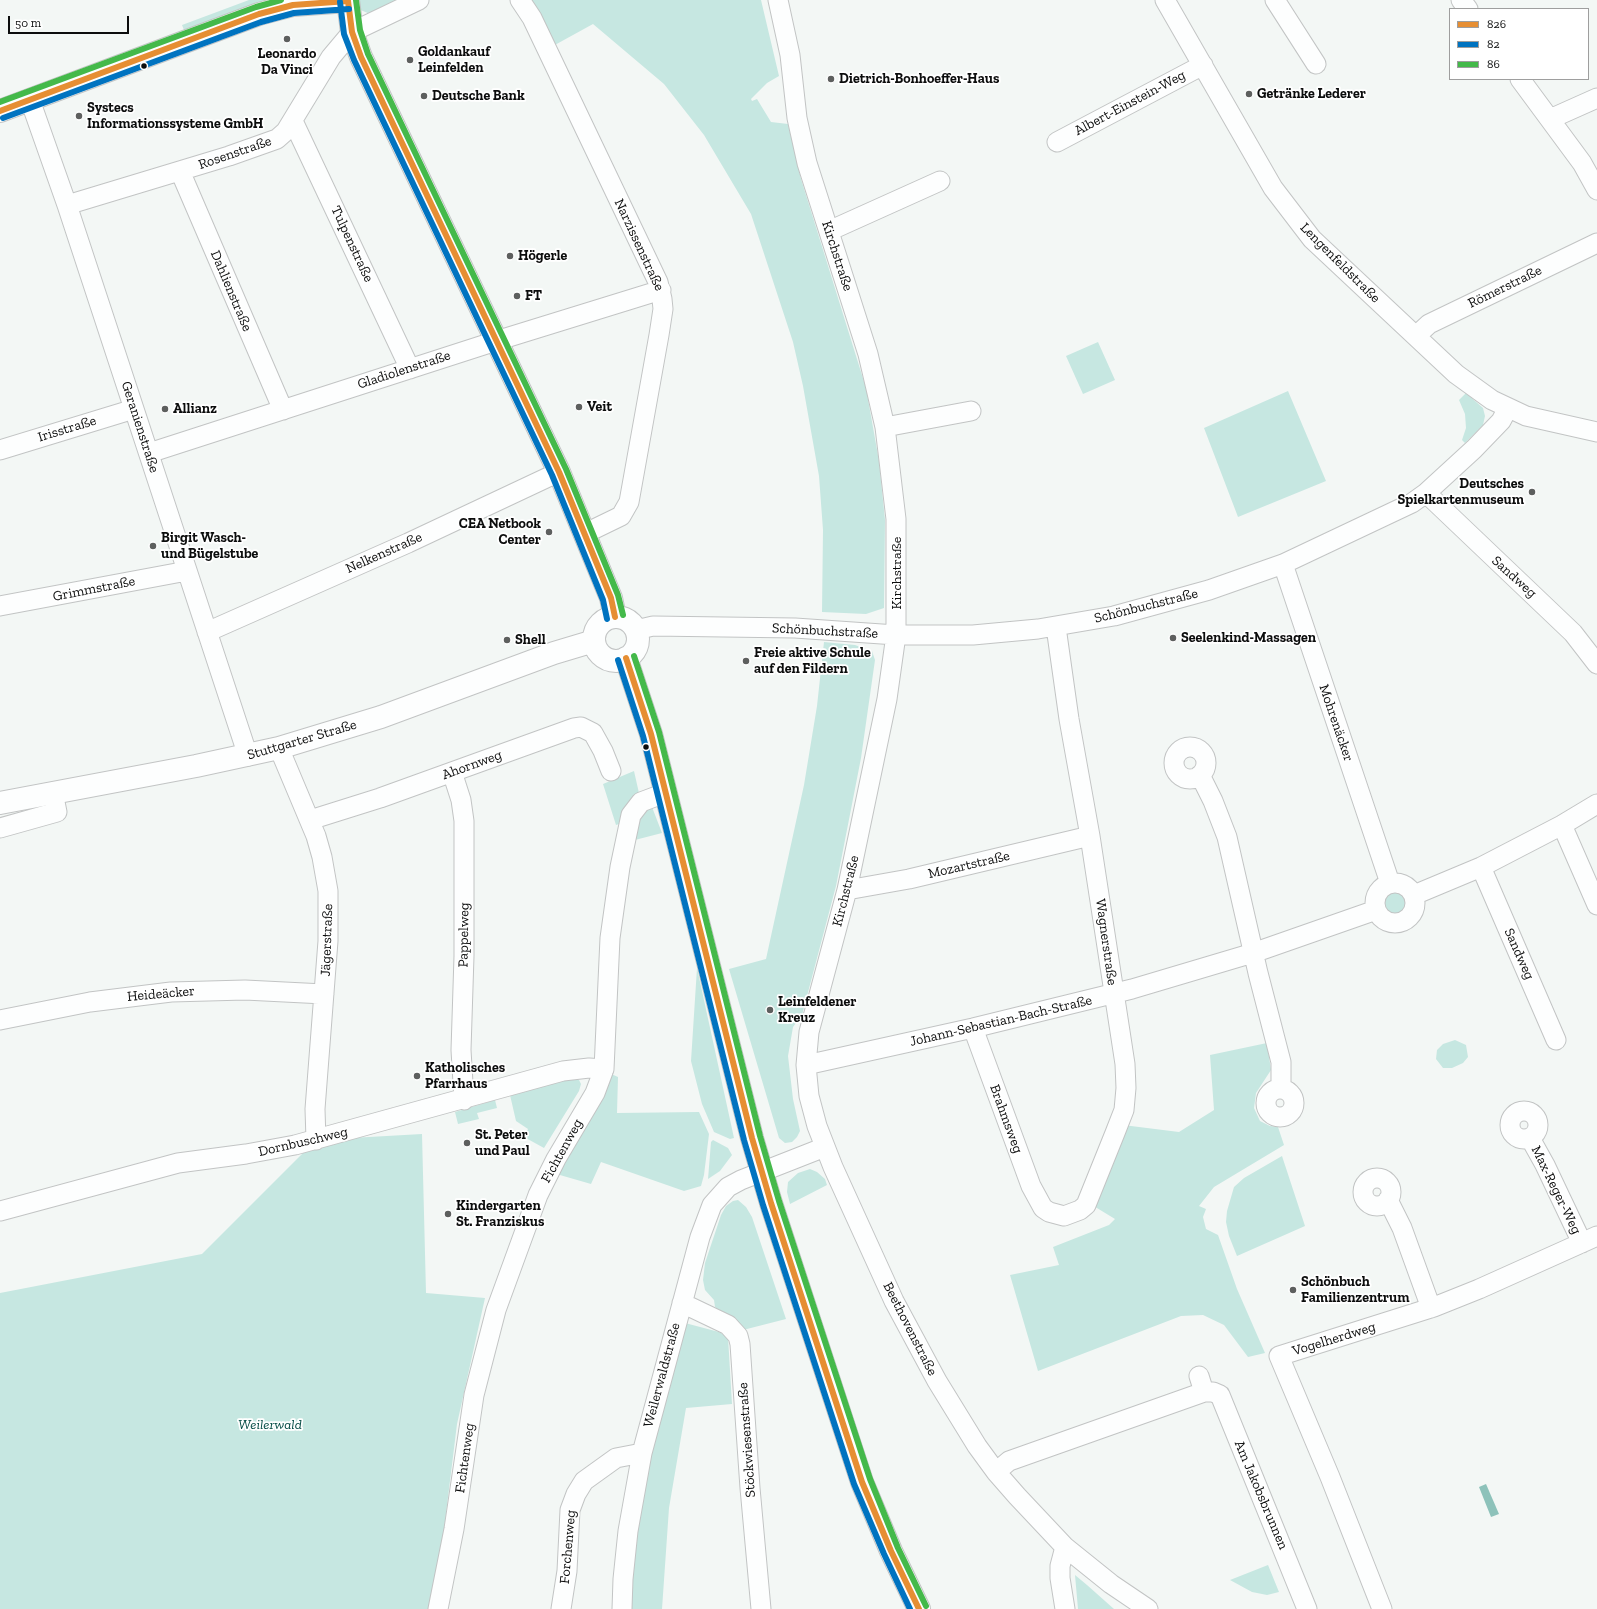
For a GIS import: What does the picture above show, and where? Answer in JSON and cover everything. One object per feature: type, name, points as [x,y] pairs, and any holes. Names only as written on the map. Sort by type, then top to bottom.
[{"type":"main road","points":[[0,111],[271,10],[293,5],[348,0],[352,32],[361,57],[559,472],[586,533],[611,598],[615,617]]},
{"type":"main road","points":[[615,617],[627,621],[636,630],[637,643],[631,655],[626,658],[617,661],[609,660],[601,656],[596,649],[594,633],[602,622],[615,617]]},
{"type":"main road","name":"Stuttgarter Straße","points":[[0,803],[248,756],[329,735],[554,653],[594,640]]},
{"type":"main road","points":[[626,658],[651,734],[762,1173],[862,1482],[891,1551],[919,1609]]},
{"type":"street","points":[[352,32],[419,0]]},
{"type":"street","name":"Narzissenstraße","points":[[520,0],[535,25],[661,290],[663,309],[629,502],[621,516],[586,533]]},
{"type":"street","name":"Kirchstraße","points":[[778,0],[790,54],[797,118],[807,163],[868,354],[885,427],[896,519],[896,635],[887,699],[847,890],[809,1032],[806,1065],[809,1096],[825,1147]]},
{"type":"street","name":"Lengenfeldstraße","points":[[1165,0],[1274,188],[1312,239],[1456,374],[1492,400],[1508,408]]},
{"type":"street","points":[[1275,0],[1316,64]]},
{"type":"street","points":[[1461,0],[1467,8]]},
{"type":"street","name":"Rosenstraße","points":[[67,206],[271,142],[282,135],[331,57],[352,32]]},
{"type":"street","name":"Albert-Einstein-Weg","points":[[1057,142],[1203,65]]},
{"type":"street","points":[[1521,80],[1582,163],[1597,190]]},
{"type":"street","points":[[1550,119],[1597,98]]},
{"type":"street","name":"Geranienstraße","points":[[30,100],[67,206],[248,756]]},
{"type":"street","name":"Tulpenstraße","points":[[292,121],[410,369]]},
{"type":"street","name":"Dahlienstraße","points":[[180,171],[283,410]]},
{"type":"street","points":[[829,231],[940,181]]},
{"type":"street","name":"Römerstraße","points":[[1416,336],[1429,324],[1597,243]]},
{"type":"street","name":"Gladiolenstraße","points":[[149,453],[496,341],[661,290]]},
{"type":"street","points":[[1508,408],[1526,416],[1597,432]]},
{"type":"street","name":"Schönbuchstraße","points":[[636,630],[653,626],[819,628],[896,635],[973,635],[1056,627],[1114,616],[1209,590],[1283,564],[1399,509],[1426,493],[1474,449],[1501,421],[1508,408]]},
{"type":"street","name":"Irisstraße","points":[[0,450],[134,409]]},
{"type":"street","points":[[885,427],[971,411]]},
{"type":"street","name":"Nelkenstraße","points":[[207,632],[408,543],[559,472]]},
{"type":"street","name":"Sandweg","points":[[1426,493],[1573,632],[1597,664]]},
{"type":"street","name":"Mohrenäcker","points":[[1283,564],[1390,883]]},
{"type":"street","name":"Grimmstraße","points":[[0,606],[187,571]]},
{"type":"street","name":"Wagnerstraße","points":[[1043,1208],[1049,1212],[1064,1216],[1080,1210],[1086,1205],[1124,1110],[1126,1088],[1125,1064],[1090,836],[1069,719],[1056,627]]},
{"type":"street","name":"Ahornweg","points":[[310,820],[581,727],[587,729],[598,740],[611,771]]},
{"type":"street","name":"Jägerstraße","points":[[279,748],[310,820],[322,857],[328,891],[329,924],[315,1109],[316,1140]]},
{"type":"street","name":"Pappelweg","points":[[452,772],[461,800],[464,822],[464,956],[461,1050],[464,1100]]},
{"type":"street","points":[[1200,775],[1213,801],[1227,837],[1253,953],[1281,1062],[1281,1089]]},
{"type":"street","points":[[0,828],[57,812],[53,792]]},
{"type":"street","name":"Fichtenweg","points":[[438,1609],[454,1529],[474,1395],[496,1310],[542,1185],[595,1093],[604,1069],[608,966],[613,913],[628,825],[631,815],[636,807],[649,798],[665,793]]},
{"type":"street","points":[[1414,895],[1481,867],[1562,826],[1597,804]]},
{"type":"street","points":[[1562,826],[1597,905]]},
{"type":"street","name":"Mozartstraße","points":[[847,890],[909,879],[1090,836]]},
{"type":"street","name":"Sandweg","points":[[1481,867],[1556,1040]]},
{"type":"street","points":[[1390,883],[1404,884],[1414,895],[1415,909],[1411,916],[1399,923],[1385,921],[1376,910],[1375,903],[1378,890],[1390,883]]},
{"type":"street","name":"Johann-Sebastian-Bach-Straße","points":[[806,1065],[973,1028],[1114,994],[1253,953],[1376,910]]},
{"type":"street","name":"Heideäcker","points":[[0,1020],[90,1002],[171,992],[245,990],[324,994]]},
{"type":"street","name":"Brahmsweg","points":[[973,1028],[1031,1186],[1043,1208]]},
{"type":"street","name":"Dornbuschweg","points":[[0,1211],[178,1163],[259,1152],[316,1140],[464,1100],[563,1071],[589,1068],[604,1069]]},
{"type":"street","name":"Max-Reger-Weg","points":[[1530,1138],[1589,1239]]},
{"type":"street","points":[[762,1173],[825,1147]]},
{"type":"street","name":"Beethovenstraße","points":[[825,1147],[898,1307],[937,1381],[977,1446],[996,1472],[1065,1547],[1111,1584],[1148,1609]]},
{"type":"street","name":"Weilerwaldstraße","points":[[622,1609],[623,1578],[628,1531],[642,1453],[700,1237],[712,1205],[728,1187],[762,1173]]},
{"type":"street","points":[[1388,1200],[1402,1228],[1431,1308]]},
{"type":"street","name":"Vogelherdweg","points":[[1382,1609],[1330,1477],[1279,1356],[1431,1308],[1479,1289],[1589,1239]]},
{"type":"street","name":"Stöckwiesenstraße","points":[[682,1303],[728,1325],[738,1336],[740,1344],[750,1488],[761,1609]]},
{"type":"street","name":"Am Jakobsbrunnen","points":[[996,1472],[1009,1461],[1202,1384],[1220,1396],[1307,1609]]},
{"type":"street","name":"Forchenweg","points":[[561,1609],[566,1579],[570,1510],[576,1494],[584,1481],[616,1458],[642,1453]]},
{"type":"street","points":[[1065,1547],[1060,1566],[1060,1578],[1065,1609]]},
{"type":"green space","points":[[249,0],[271,0],[188,31],[184,30],[182,25]]},
{"type":"green space","points":[[356,0],[397,0],[370,14],[356,8]]},
{"type":"green space","points":[[528,0],[761,0],[779,76],[767,83],[751,99],[752,101],[757,99],[771,122],[788,124],[801,179],[866,388],[879,461],[885,520],[884,608],[866,614],[822,612],[823,530],[819,476],[803,386],[793,342],[751,214],[704,135],[664,84],[593,24],[553,46]]},
{"type":"green space","points":[[1098,342],[1115,380],[1083,394],[1066,356]]},
{"type":"green space","points":[[1288,391],[1326,481],[1238,517],[1204,428]]},
{"type":"green space","points":[[1466,393],[1483,408],[1485,416],[1483,425],[1465,443],[1462,440],[1466,428],[1465,414],[1459,400]]},
{"type":"green space","points":[[824,642],[855,645],[872,651],[875,660],[861,758],[836,886],[802,1015],[793,1027],[788,1056],[793,1099],[800,1131],[792,1142],[785,1143],[779,1138],[729,969],[766,959],[804,785],[817,706]]},
{"type":"green space","points":[[634,771],[641,802],[652,807],[662,833],[631,841],[634,819],[623,809],[619,824],[616,825],[603,784]]},
{"type":"green space","points":[[1395,891],[1403,895],[1407,903],[1403,911],[1395,915],[1387,911],[1383,903],[1387,895]]},
{"type":"green space","points":[[697,968],[734,1138],[730,1139],[714,1132],[702,1104],[691,1061]]},
{"type":"green space","points":[[1455,1040],[1466,1045],[1468,1057],[1463,1063],[1452,1068],[1443,1068],[1436,1059],[1437,1050],[1443,1044]]},
{"type":"green space","points":[[1267,1043],[1271,1070],[1256,1093],[1254,1108],[1260,1121],[1270,1126],[1278,1127],[1284,1145],[1214,1187],[1199,1206],[1206,1209],[1203,1217],[1206,1229],[1218,1235],[1237,1289],[1265,1353],[1248,1357],[1224,1325],[1203,1315],[1181,1316],[1038,1371],[1010,1275],[1059,1265],[1053,1247],[1109,1225],[1115,1219],[1092,1205],[1123,1125],[1179,1132],[1214,1110],[1210,1055]]},
{"type":"green space","points":[[609,1073],[618,1077],[617,1113],[699,1112],[709,1134],[704,1175],[701,1186],[684,1191],[601,1162],[591,1184],[553,1173]]},
{"type":"green space","points":[[571,1078],[579,1080],[581,1084],[579,1091],[544,1148],[524,1137],[528,1129],[516,1121],[510,1095]]},
{"type":"green space","points":[[495,1100],[497,1108],[477,1113],[479,1119],[458,1124],[455,1112]]},
{"type":"green space","name":"Weilerwald","points":[[422,1134],[426,1293],[485,1298],[457,1424],[439,1570],[430,1609],[0,1609],[0,1293],[202,1254],[316,1140]]},
{"type":"green space","points":[[713,1140],[728,1148],[732,1155],[720,1171],[708,1179],[711,1142]]},
{"type":"green space","points":[[1282,1156],[1305,1226],[1237,1256],[1229,1236],[1226,1222],[1227,1211],[1234,1187],[1244,1178]]},
{"type":"green space","points":[[810,1169],[817,1172],[825,1179],[827,1185],[790,1204],[787,1192],[788,1182],[798,1173]]},
{"type":"green space","points":[[738,1200],[746,1207],[752,1217],[786,1319],[743,1330],[715,1307],[714,1300],[705,1290],[703,1280],[705,1263],[721,1215],[726,1206],[733,1201]]},
{"type":"green space","points":[[685,1323],[719,1332],[728,1337],[732,1404],[686,1408],[669,1508],[662,1609],[627,1609],[640,1496]]},
{"type":"green space","points":[[1268,1565],[1279,1592],[1267,1595],[1252,1592],[1230,1580]]},
{"type":"green space","points":[[1075,1575],[1087,1585],[1114,1609],[1078,1609]]},
{"type":"shaded area","points":[[1486,1484],[1499,1514],[1491,1517],[1479,1487]]},
{"type":"transit line","name":"86","points":[[0,102],[256,7],[281,0]]},
{"type":"transit line","name":"86","points":[[356,0],[360,30],[368,54],[566,469],[618,595],[623,615]]},
{"type":"transit line","name":"826","points":[[348,1],[352,32],[361,57],[559,472],[611,598],[615,617]]},
{"type":"transit line","name":"826","points":[[0,111],[259,14],[293,5],[348,1]]},
{"type":"transit line","name":"82","points":[[340,2],[344,34],[354,60],[552,475],[603,600],[607,619]]},
{"type":"transit line","name":"82","points":[[3,118],[261,22],[294,13],[349,9]]},
{"type":"transit line","name":"86","points":[[634,656],[659,732],[760,1136],[779,1201],[870,1479],[898,1548],[926,1606]]},
{"type":"transit line","name":"826","points":[[626,658],[651,734],[752,1138],[771,1203],[862,1482],[891,1551],[919,1609]]},
{"type":"transit line","name":"82","points":[[618,660],[643,736],[744,1140],[763,1205],[854,1484],[884,1554],[910,1609]]},
{"type":"place","name":"Leonardo Da Vinci","points":[[287,39]]},
{"type":"place","name":"Goldankauf Leinfelden","points":[[410,60]]},
{"type":"place","name":"Dietrich-Bonhoeffer-Haus","points":[[831,79]]},
{"type":"place","name":"Getränke Lederer","points":[[1249,94]]},
{"type":"place","name":"Deutsche Bank","points":[[424,96]]},
{"type":"place","name":"Systecs Informationssysteme GmbH","points":[[79,116]]},
{"type":"place","name":"Högerle","points":[[510,256]]},
{"type":"place","name":"FT","points":[[517,296]]},
{"type":"place","name":"Veit","points":[[579,407]]},
{"type":"place","name":"Allianz","points":[[165,409]]},
{"type":"place","name":"Deutsches Spielkartenmuseum","points":[[1532,492]]},
{"type":"place","name":"CEA Netbook Center","points":[[549,532]]},
{"type":"place","name":"Birgit Wasch- und Bügelstube","points":[[153,546]]},
{"type":"place","name":"Seelenkind-Massagen","points":[[1173,638]]},
{"type":"place","name":"Shell","points":[[507,640]]},
{"type":"place","name":"Freie aktive Schule auf den Fildern","points":[[746,661]]},
{"type":"place","name":"Leinfeldener Kreuz","points":[[770,1010]]},
{"type":"place","name":"Katholisches Pfarrhaus","points":[[417,1076]]},
{"type":"place","name":"St. Peter und Paul","points":[[467,1143]]},
{"type":"place","name":"Kindergarten St. Franziskus","points":[[448,1214]]},
{"type":"place","name":"Schönbuch Familienzentrum","points":[[1293,1290]]}]
